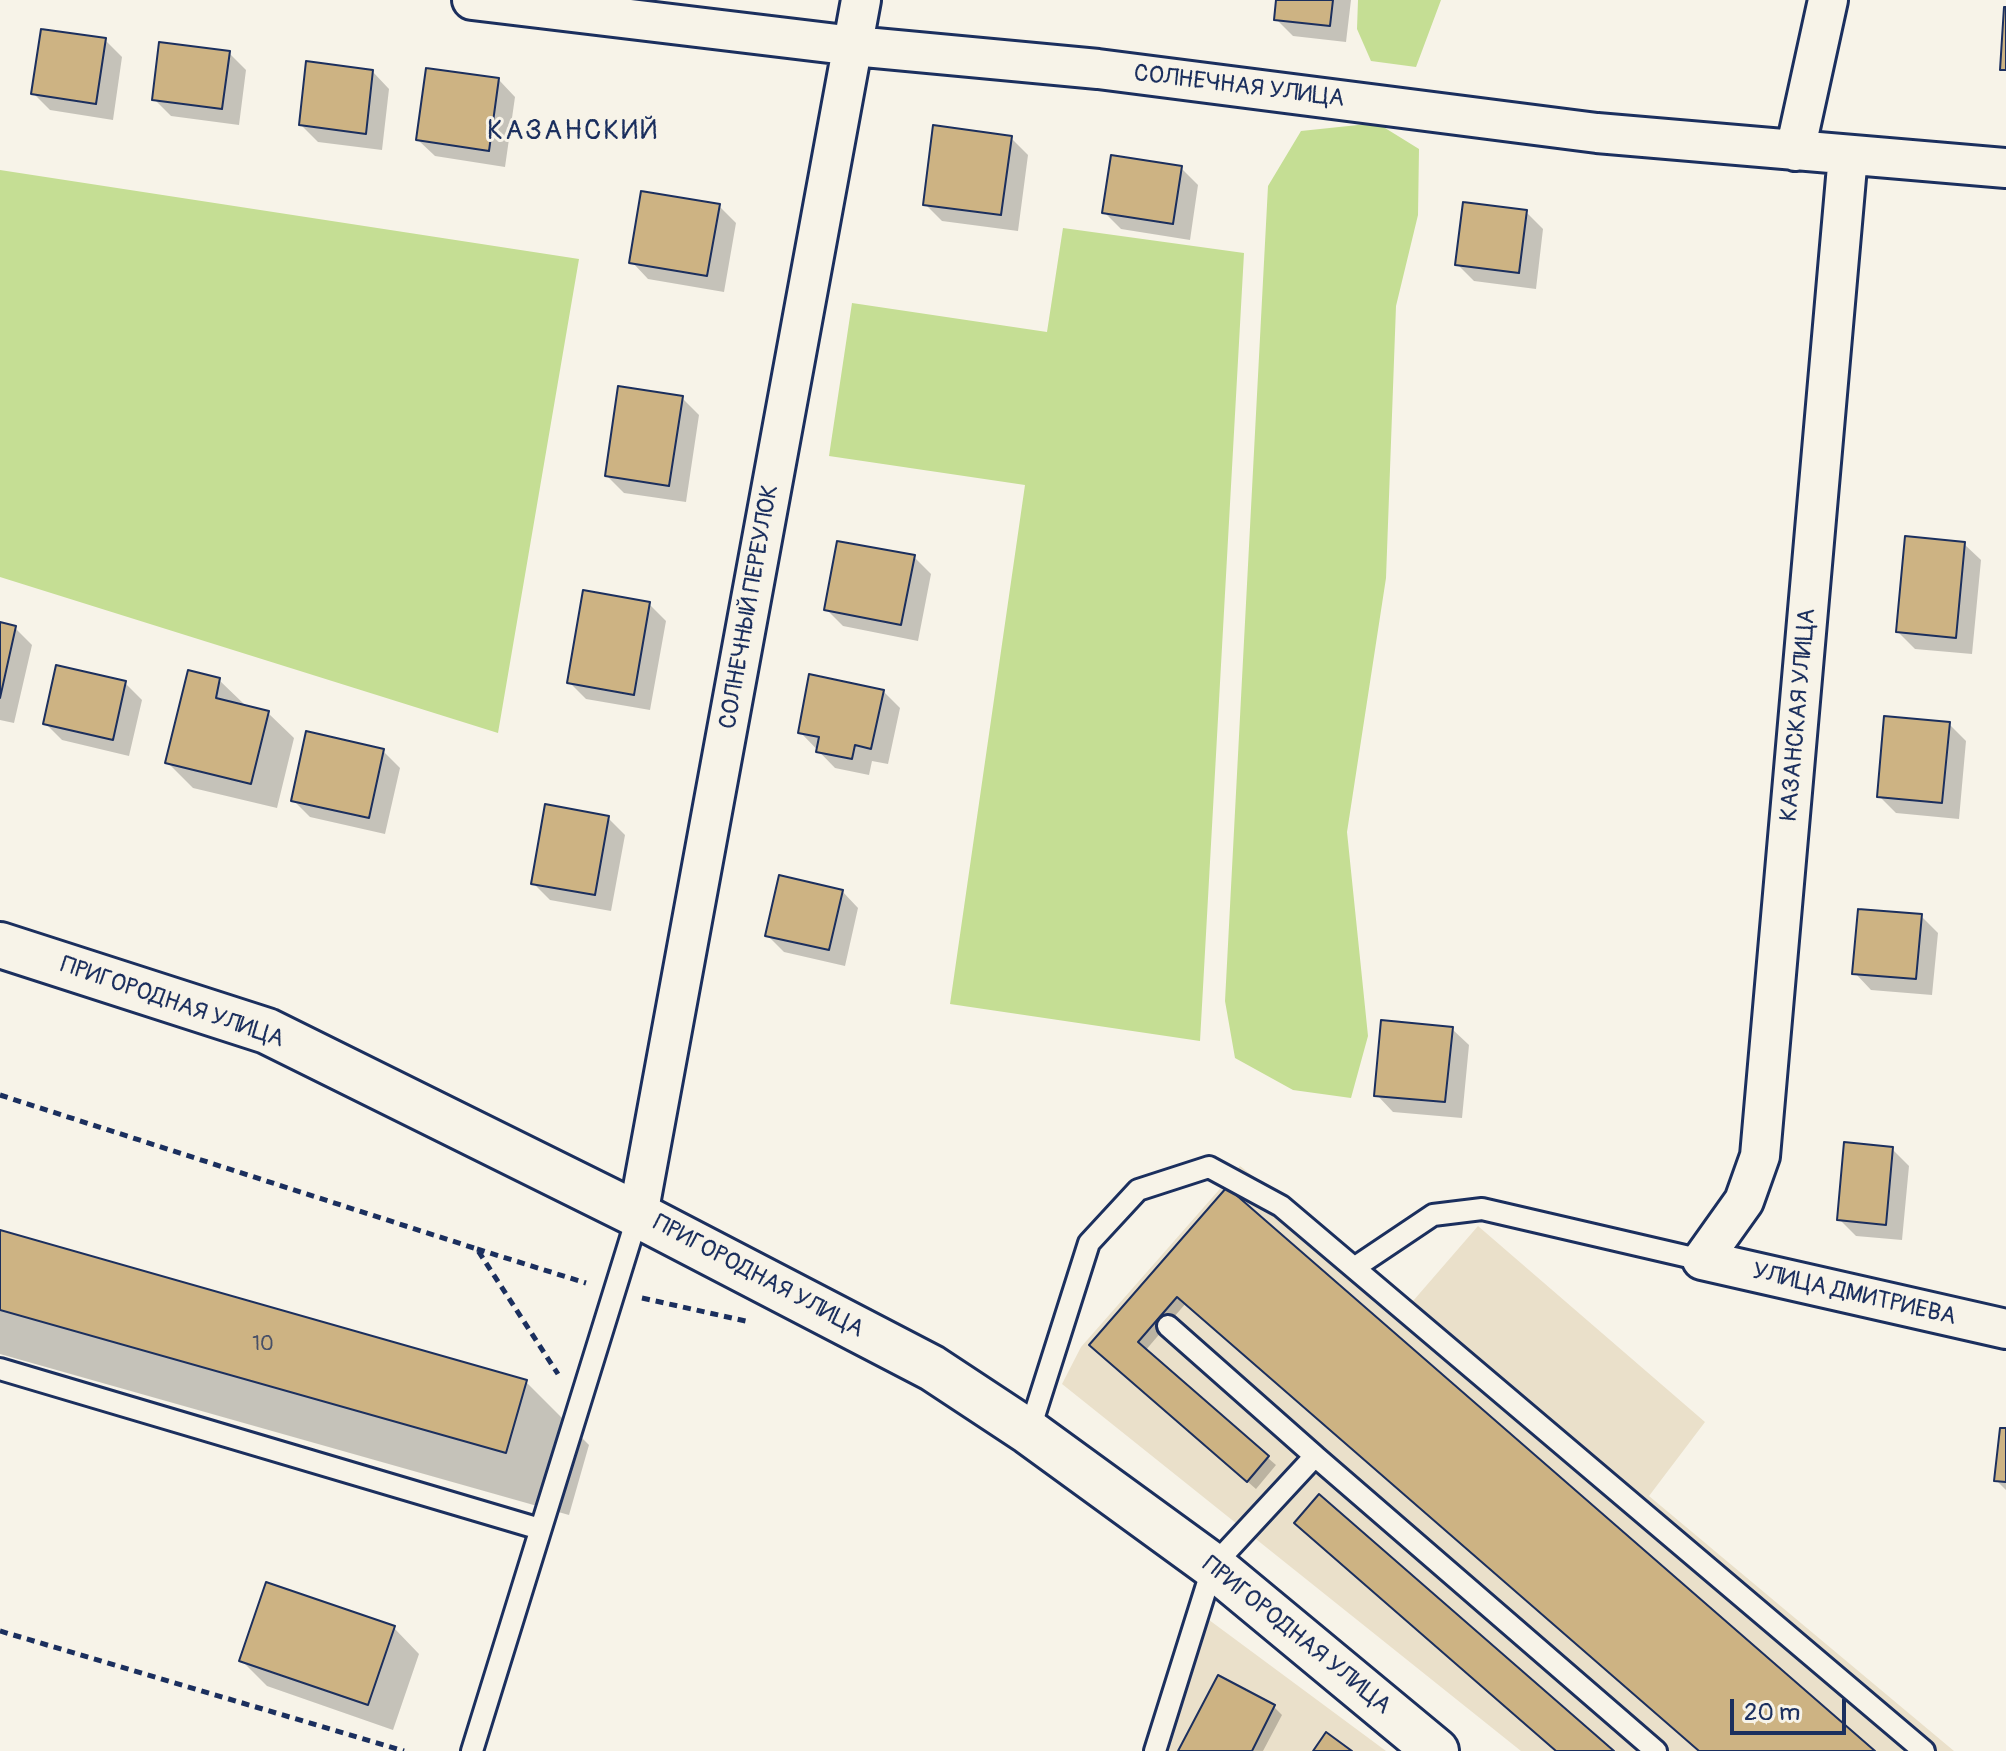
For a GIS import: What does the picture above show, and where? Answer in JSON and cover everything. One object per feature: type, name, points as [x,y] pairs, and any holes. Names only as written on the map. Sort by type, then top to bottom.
[{"type":"street","name":"СОЛНЕЧНАЯ УЛИЦА","points":[[472,0],[854,46],[1098,69],[1597,133],[2006,168]]},
{"type":"street","name":"СОЛНЕЧНЫЙ ПЕРЕУЛОК","points":[[638,1215],[861,0]]},
{"type":"street","points":[[1795,151],[1828,0]]},
{"type":"street","name":"КАЗАНСКАЯ УЛИЦА","points":[[1702,1260],[1744,1201],[1760,1156],[1848,155]]},
{"type":"street","name":"ПРИГОРОДНАЯ УЛИЦА","points":[[0,945],[267,1031],[638,1215],[932,1368],[1029,1432],[1213,1566],[1436,1751]]},
{"type":"street","name":"УЛИЦА ДМИТРИЕВА","points":[[1702,1260],[2006,1329]]},
{"type":"lane","points":[[1029,1432],[1089,1243],[1138,1190],[1209,1167],[1281,1206],[1924,1751]]},
{"type":"lane","points":[[1354,1268],[1433,1215],[1482,1209],[1702,1260]]},
{"type":"lane","points":[[472,1751],[638,1215]]},
{"type":"lane","points":[[1168,1326],[1656,1751]]},
{"type":"lane","points":[[0,1369],[540,1529]]},
{"type":"lane","points":[[1155,1751],[1213,1566],[1315,1456]]},
{"type":"path","points":[[0,1095],[613,1292],[766,1326]]},
{"type":"path","points":[[477,1249],[579,1404]]},
{"type":"path","points":[[0,1631],[404,1751]]},
{"type":"shaded area","points":[[1240,1166],[1413,1301],[1478,1226],[1705,1422],[1649,1496],[1954,1751],[1521,1751],[1062,1384],[1081,1347]]},
{"type":"shaded area","points":[[1201,1614],[1386,1751],[1163,1751]]},
{"type":"green space","points":[[1358,0],[1441,0],[1416,67],[1371,61],[1357,29]]},
{"type":"green space","points":[[1377,123],[1419,149],[1418,215],[1396,306],[1386,578],[1347,832],[1368,1036],[1351,1098],[1293,1090],[1235,1058],[1225,1001],[1268,186],[1301,131]]},
{"type":"green space","points":[[0,170],[579,259],[498,733],[0,577]]},
{"type":"green space","points":[[1063,228],[1244,253],[1200,1041],[950,1004],[1025,485],[829,456],[852,303],[1047,332]]},
{"type":"building","points":[[1276,0],[1333,0],[1330,26],[1274,20]]},
{"type":"building","points":[[2004,7],[2006,70],[2000,70]]},
{"type":"building","points":[[41,29],[106,38],[96,104],[31,94]]},
{"type":"building","points":[[159,42],[230,51],[222,109],[152,100]]},
{"type":"building","points":[[306,61],[373,70],[366,134],[299,125]]},
{"type":"building","points":[[426,68],[499,78],[489,151],[416,140]]},
{"type":"building","points":[[933,125],[1012,136],[1001,215],[923,205]]},
{"type":"building","points":[[1111,155],[1182,166],[1173,224],[1102,213]]},
{"type":"building","points":[[641,191],[720,204],[707,276],[629,263]]},
{"type":"building","points":[[1463,202],[1527,210],[1519,273],[1455,265]]},
{"type":"building","points":[[618,386],[683,396],[669,486],[605,476]]},
{"type":"building","points":[[1905,536],[1965,542],[1956,638],[1896,632]]},
{"type":"building","points":[[837,541],[915,555],[901,625],[824,610]]},
{"type":"building","points":[[583,590],[650,602],[634,695],[567,683]]},
{"type":"building","points":[[0,622],[16,626],[0,698]]},
{"type":"building","points":[[56,665],[126,681],[113,740],[43,724]]},
{"type":"building","points":[[188,670],[220,678],[216,698],[269,711],[251,784],[165,763]]},
{"type":"building","points":[[809,674],[884,690],[871,749],[855,745],[852,759],[816,752],[819,737],[798,733]]},
{"type":"building","points":[[1884,716],[1950,722],[1942,803],[1877,797]]},
{"type":"building","points":[[306,731],[384,749],[369,818],[291,801]]},
{"type":"building","points":[[545,804],[609,816],[595,895],[531,884]]},
{"type":"building","points":[[779,875],[843,890],[829,950],[765,936]]},
{"type":"building","points":[[1858,909],[1922,914],[1916,979],[1852,974]]},
{"type":"building","points":[[1381,1020],[1453,1027],[1445,1102],[1374,1096]]},
{"type":"building","points":[[1844,1142],[1893,1147],[1886,1225],[1837,1220]]},
{"type":"building","points":[[1227,1187],[1875,1751],[1699,1751],[1177,1297],[1138,1342],[1269,1456],[1247,1482],[1089,1345]]},
{"type":"building","points":[[0,1230],[527,1380],[506,1453],[0,1310]]},
{"type":"building","points":[[2000,1428],[2006,1428],[2006,1482],[1994,1481]]},
{"type":"building","points":[[1319,1494],[1614,1751],[1556,1751],[1294,1523]]},
{"type":"building","points":[[266,1582],[395,1626],[368,1705],[239,1661]]},
{"type":"building","points":[[1218,1675],[1275,1705],[1252,1751],[1178,1751]]},
{"type":"building","points":[[1326,1732],[1352,1751],[1313,1751]]},
{"type":"district","name":"КАЗАНСКИЙ","points":[[573,132]]}]
